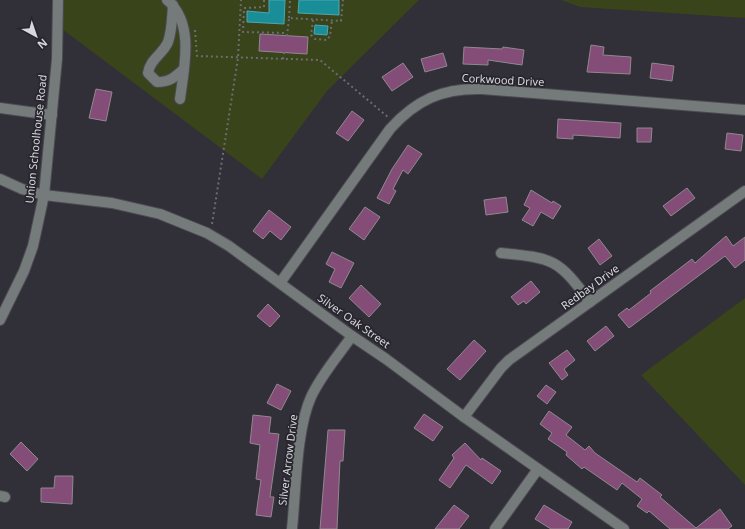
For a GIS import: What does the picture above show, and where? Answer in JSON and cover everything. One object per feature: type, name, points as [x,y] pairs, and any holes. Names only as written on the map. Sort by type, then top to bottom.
[{"type":"street","name":"Union Schoolhouse Road","points":[[0,320],[21,277],[33,246],[44,195],[57,59],[58,0]]},
{"type":"street","points":[[170,2],[180,18],[185,38],[184,69],[180,99]]},
{"type":"street","points":[[170,2],[171,31],[168,44],[149,66],[148,73],[157,82],[166,82],[174,78],[184,69]]},
{"type":"street","name":"Corkwood Drive","points":[[280,283],[396,122],[412,107],[424,100],[445,92],[467,89],[745,110]]},
{"type":"street","points":[[0,108],[52,115]]},
{"type":"street","name":"Silver Oak Street","points":[[0,179],[22,189],[44,195],[112,203],[160,214],[180,221],[229,246],[464,417],[624,529]]},
{"type":"street","name":"Redbay Drive","points":[[464,417],[501,368],[509,360],[745,191]]},
{"type":"street","points":[[501,253],[535,256],[546,259],[569,274],[590,302]]},
{"type":"street","name":"Silver Arrow Drive","points":[[292,529],[301,433],[306,412],[311,396],[352,336]]},
{"type":"street","points":[[495,529],[538,469]]},
{"type":"path","points":[[212,224],[238,58],[241,0]]},
{"type":"path","points":[[264,0],[264,7],[244,8],[243,32],[287,34],[290,0]]},
{"type":"path","points":[[289,18],[341,21],[343,0]]},
{"type":"path","points":[[313,19],[311,36],[315,39],[327,40],[330,36],[332,20]]},
{"type":"path","points":[[195,28],[197,34],[198,56],[283,60],[320,60],[396,122]]},
{"type":"path","points":[[283,60],[284,52]]},
{"type":"green space","points":[[58,0],[419,0],[327,91],[262,179],[58,26]]},
{"type":"green space","points":[[561,0],[745,0],[745,18],[580,7]]},
{"type":"green space","points":[[745,298],[745,485],[641,375]]},
{"type":"water","points":[[269,0],[285,0],[284,24],[247,22],[247,11],[269,13]]},
{"type":"water","points":[[299,0],[339,0],[339,15],[298,13]]},
{"type":"water","points":[[315,25],[328,26],[327,35],[314,34]]},
{"type":"building","points":[[260,34],[308,37],[307,54],[259,51]]},
{"type":"building","points":[[591,45],[604,47],[603,55],[631,57],[630,74],[587,72]]},
{"type":"building","points":[[464,47],[502,49],[503,47],[524,50],[522,65],[488,60],[488,65],[463,64]]},
{"type":"building","points":[[443,53],[447,66],[425,72],[421,59]]},
{"type":"building","points":[[403,63],[413,77],[392,91],[382,77]]},
{"type":"building","points":[[652,63],[674,66],[672,81],[650,78]]},
{"type":"building","points":[[96,89],[112,92],[106,121],[89,118]]},
{"type":"building","points":[[352,111],[364,120],[348,141],[336,133]]},
{"type":"building","points":[[558,119],[621,123],[620,138],[573,135],[573,139],[557,138]]},
{"type":"building","points":[[637,128],[652,128],[651,142],[637,142]]},
{"type":"building","points":[[727,133],[743,135],[741,151],[725,149]]},
{"type":"building","points":[[408,145],[422,154],[408,174],[403,170],[393,189],[396,191],[389,204],[377,198],[392,169]]},
{"type":"building","points":[[687,188],[695,198],[671,216],[663,206]]},
{"type":"building","points":[[531,190],[552,203],[553,201],[561,206],[553,219],[541,212],[533,226],[522,220],[530,208],[524,205]]},
{"type":"building","points":[[506,197],[508,212],[486,215],[484,200]]},
{"type":"building","points":[[365,207],[380,217],[364,240],[349,229]]},
{"type":"building","points":[[269,210],[291,227],[281,240],[270,231],[263,239],[253,231]]},
{"type":"building","points":[[726,236],[733,246],[745,237],[745,260],[735,268],[725,256],[629,328],[618,315],[627,308],[629,310],[651,293],[650,291],[692,259],[695,263]]},
{"type":"building","points":[[599,239],[612,256],[600,265],[588,248]]},
{"type":"building","points":[[332,252],[354,263],[341,288],[329,282],[335,269],[326,264]]},
{"type":"building","points":[[531,281],[540,292],[526,304],[524,301],[518,305],[511,297]]},
{"type":"building","points":[[361,285],[381,304],[369,317],[349,298]]},
{"type":"building","points":[[268,304],[280,316],[270,327],[257,316]]},
{"type":"building","points":[[606,326],[614,336],[595,351],[587,341]]},
{"type":"building","points":[[474,340],[486,351],[460,380],[447,369]]},
{"type":"building","points":[[567,350],[575,360],[564,369],[568,375],[562,380],[549,363]]},
{"type":"building","points":[[277,384],[291,391],[281,410],[267,403]]},
{"type":"building","points":[[546,385],[556,392],[547,404],[537,396]]},
{"type":"building","points":[[549,411],[572,427],[566,435],[585,450],[589,446],[595,453],[637,482],[640,478],[662,495],[660,497],[696,528],[720,509],[732,526],[728,529],[670,529],[649,511],[647,513],[637,506],[642,499],[622,483],[617,490],[584,467],[582,469],[566,455],[567,452],[548,439],[552,433],[540,424]]},
{"type":"building","points":[[424,414],[443,427],[433,441],[414,428]]},
{"type":"building","points":[[253,415],[271,417],[269,433],[279,434],[270,497],[274,497],[271,517],[256,515],[261,480],[256,479],[260,445],[250,443]]},
{"type":"building","points":[[328,430],[345,430],[343,461],[340,461],[337,529],[320,529]]},
{"type":"building","points":[[21,442],[38,459],[27,471],[10,454]]},
{"type":"building","points":[[465,443],[481,460],[482,458],[501,471],[492,484],[466,465],[450,488],[439,480],[454,458],[452,455]]},
{"type":"building","points":[[55,476],[73,476],[72,504],[41,502],[41,488],[54,488]]},
{"type":"building","points":[[454,505],[469,516],[459,529],[435,529]]},
{"type":"building","points":[[544,505],[572,522],[568,529],[551,529],[535,519]]}]
